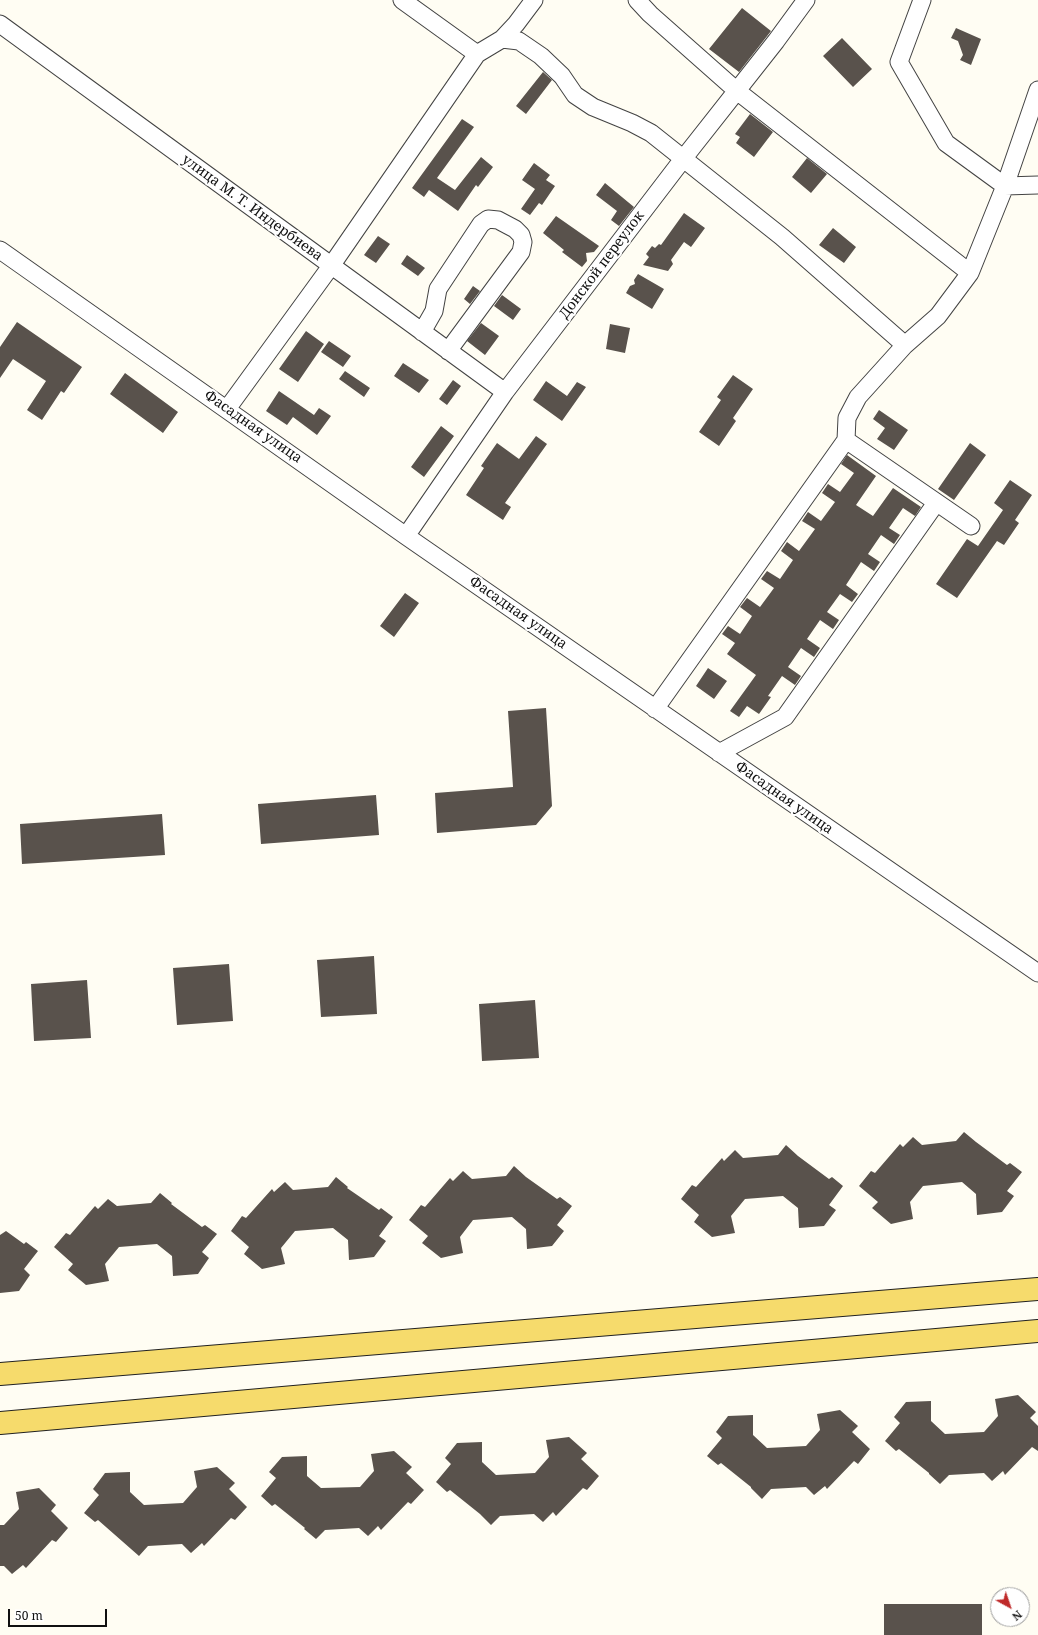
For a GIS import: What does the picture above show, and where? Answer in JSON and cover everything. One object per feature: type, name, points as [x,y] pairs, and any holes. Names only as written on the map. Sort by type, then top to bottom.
[{"type":"main road","points":[[0,1374],[1038,1289]]},
{"type":"main road","points":[[0,1423],[1038,1331]]},
{"type":"street","points":[[402,0],[477,54]]},
{"type":"street","points":[[227,409],[331,266],[477,54],[502,39],[516,24],[534,0]]},
{"type":"street","points":[[637,0],[650,14],[736,91],[970,273]]},
{"type":"street","name":"Донской переулок","points":[[406,536],[505,392],[806,0]]},
{"type":"street","points":[[922,0],[899,62],[946,143],[1004,186],[1038,185]]},
{"type":"street","name":"улица М. Т. Индербиева","points":[[0,24],[505,392]]},
{"type":"street","points":[[502,39],[519,41],[541,56],[562,76],[575,95],[593,107],[632,123],[651,133],[782,237],[906,345]]},
{"type":"street","points":[[655,709],[846,440],[847,418],[858,397],[906,345],[938,316],[970,273],[1004,186],[1038,90]]},
{"type":"street","points":[[422,332],[434,311],[438,289],[481,224],[488,219],[498,220],[514,229],[521,235],[523,242],[521,252],[448,351]]},
{"type":"street","name":"Фасадная улица","points":[[0,250],[406,536],[1038,973]]},
{"type":"street","points":[[846,440],[971,526]]},
{"type":"street","points":[[719,753],[785,717],[936,503]]},
{"type":"building","points":[[742,8],[771,31],[739,72],[709,49]]},
{"type":"building","points":[[956,28],[981,39],[971,65],[960,60],[963,55],[958,41],[951,38]]},
{"type":"building","points":[[842,38],[872,69],[853,87],[823,56]]},
{"type":"building","points":[[543,72],[552,80],[526,114],[516,106]]},
{"type":"building","points":[[750,114],[773,132],[754,157],[736,143],[740,137],[735,134]]},
{"type":"building","points":[[462,119],[474,127],[437,178],[455,190],[481,157],[493,167],[478,187],[476,185],[458,211],[429,190],[424,197],[412,188]]},
{"type":"building","points":[[807,158],[827,174],[811,193],[792,177]]},
{"type":"building","points":[[534,163],[550,175],[546,180],[555,186],[542,205],[539,203],[530,215],[521,209],[535,189],[522,180]]},
{"type":"building","points":[[605,183],[634,207],[619,226],[611,220],[617,211],[596,195]]},
{"type":"building","points":[[684,213],[705,228],[691,247],[684,242],[671,260],[673,264],[668,271],[643,265],[649,257],[646,254],[652,246],[655,248],[659,244],[661,245]]},
{"type":"building","points":[[556,216],[599,246],[594,252],[586,253],[587,261],[582,267],[562,252],[564,250],[543,233]]},
{"type":"building","points":[[833,228],[856,247],[844,263],[819,245]]},
{"type":"building","points":[[378,236],[390,244],[376,263],[364,255]]},
{"type":"building","points":[[407,255],[425,268],[418,276],[401,264]]},
{"type":"building","points":[[638,274],[664,289],[652,309],[626,293],[630,286],[635,284],[634,280]]},
{"type":"building","points":[[473,286],[480,291],[470,304],[464,299]]},
{"type":"building","points":[[502,295],[521,309],[513,320],[494,306]]},
{"type":"building","points":[[17,322],[82,367],[64,393],[61,391],[42,420],[27,410],[46,381],[13,359],[0,378],[0,347]]},
{"type":"building","points":[[481,323],[499,336],[485,355],[467,341]]},
{"type":"building","points":[[610,324],[630,328],[625,353],[606,349]]},
{"type":"building","points":[[306,331],[324,344],[298,382],[279,369]]},
{"type":"building","points":[[329,341],[351,356],[343,367],[321,352]]},
{"type":"building","points":[[403,363],[429,380],[419,393],[394,376]]},
{"type":"building","points":[[345,371],[370,388],[364,397],[339,379]]},
{"type":"building","points":[[125,373],[178,412],[163,433],[110,394]]},
{"type":"building","points":[[733,375],[753,389],[733,418],[736,421],[719,446],[699,432],[721,400],[717,397]]},
{"type":"building","points":[[453,380],[461,386],[447,405],[439,399]]},
{"type":"building","points":[[546,381],[567,396],[577,382],[586,387],[562,421],[533,400]]},
{"type":"building","points":[[279,391],[314,415],[319,408],[331,416],[317,435],[293,417],[287,425],[266,411]]},
{"type":"building","points":[[879,410],[908,430],[894,450],[877,439],[885,428],[873,419]]},
{"type":"building","points":[[441,426],[454,436],[424,477],[411,467]]},
{"type":"building","points":[[536,436],[547,444],[505,503],[511,507],[503,520],[466,495],[484,468],[481,466],[497,443],[519,459]]},
{"type":"building","points":[[970,443],[986,455],[954,500],[938,489]]},
{"type":"building","points":[[847,455],[876,476],[856,505],[873,516],[893,488],[921,507],[915,516],[903,508],[889,528],[900,535],[894,544],[881,535],[868,554],[880,562],[874,571],[861,562],[846,585],[858,594],[852,602],[840,594],[827,612],[839,620],[833,629],[820,620],[807,639],[820,648],[814,657],[801,648],[788,667],[801,676],[795,685],[782,676],[768,696],[771,697],[759,714],[747,706],[739,717],[730,711],[756,675],[727,654],[735,643],[722,634],[728,626],[740,634],[752,616],[740,607],[747,598],[760,607],[774,588],[761,579],[767,571],[780,579],[793,560],[781,551],[787,542],[799,551],[815,529],[802,521],[808,512],[821,521],[835,502],[822,493],[828,484],[840,492],[854,473],[841,464]]},
{"type":"building","points":[[1010,480],[1032,495],[1015,520],[1019,523],[1004,545],[997,541],[957,598],[936,584],[967,539],[978,546],[1003,510],[994,503]]},
{"type":"building","points":[[405,593],[419,603],[394,637],[380,626]]},
{"type":"building","points":[[708,668],[727,681],[714,699],[696,686]]},
{"type":"building","points":[[546,708],[552,806],[536,825],[437,833],[435,793],[513,787],[508,711]]},
{"type":"building","points":[[376,795],[379,835],[261,844],[258,804]]},
{"type":"building","points":[[162,814],[165,855],[22,864],[20,824]]},
{"type":"building","points":[[374,956],[377,1014],[321,1017],[317,960]]},
{"type":"building","points":[[229,964],[233,1021],[177,1025],[173,968]]},
{"type":"building","points":[[87,980],[91,1038],[34,1041],[31,984]]},
{"type":"building","points":[[535,1000],[539,1058],[482,1061],[479,1004]]},
{"type":"building","points":[[964,1132],[1007,1165],[1010,1163],[1022,1172],[1007,1191],[1014,1196],[1002,1212],[977,1215],[976,1194],[962,1182],[923,1186],[910,1202],[913,1219],[891,1224],[872,1208],[878,1202],[859,1186],[871,1171],[875,1173],[900,1144],[903,1147],[913,1137],[922,1145],[956,1141]]},
{"type":"building","points":[[786,1145],[829,1179],[832,1177],[843,1186],[829,1205],[836,1210],[824,1226],[799,1228],[798,1208],[783,1196],[745,1199],[731,1216],[735,1233],[712,1237],[694,1222],[699,1215],[681,1199],[692,1185],[696,1187],[722,1158],[724,1161],[735,1150],[743,1158],[778,1155]]},
{"type":"building","points":[[514,1166],[526,1177],[557,1199],[560,1197],[572,1206],[557,1225],[564,1231],[552,1246],[527,1249],[526,1229],[512,1217],[473,1220],[460,1237],[463,1253],[441,1258],[422,1243],[428,1236],[409,1220],[421,1205],[425,1207],[450,1178],[453,1181],[463,1171],[472,1179],[506,1176]]},
{"type":"building","points":[[336,1177],[348,1187],[347,1188],[379,1210],[381,1208],[393,1217],[379,1236],[386,1241],[374,1257],[349,1260],[348,1240],[333,1228],[295,1231],[281,1248],[285,1264],[262,1269],[244,1254],[249,1247],[231,1231],[242,1216],[246,1218],[272,1189],[274,1192],[285,1182],[293,1190],[328,1187]]},
{"type":"building","points":[[160,1193],[172,1203],[171,1204],[202,1227],[205,1225],[217,1234],[202,1252],[209,1258],[198,1274],[173,1276],[172,1256],[157,1244],[119,1247],[105,1264],[109,1281],[86,1285],[68,1270],[73,1264],[54,1247],[66,1233],[70,1235],[95,1206],[98,1209],[108,1199],[117,1206],[151,1203]]},
{"type":"building","points":[[6,1231],[24,1244],[26,1242],[38,1251],[24,1269],[30,1275],[19,1291],[0,1293],[0,1235]]},
{"type":"building","points":[[1018,1395],[1036,1412],[1030,1418],[1038,1426],[1038,1451],[1032,1447],[1005,1475],[1003,1471],[992,1481],[984,1473],[949,1475],[940,1484],[929,1473],[899,1449],[896,1451],[885,1441],[900,1423],[894,1417],[906,1402],[931,1401],[931,1421],[945,1434],[984,1432],[998,1416],[995,1399]]},
{"type":"building","points":[[840,1410],[858,1426],[852,1432],[870,1449],[858,1464],[854,1461],[827,1489],[825,1486],[814,1495],[806,1487],[771,1489],[762,1499],[751,1487],[721,1463],[718,1465],[707,1456],[722,1438],[716,1432],[728,1416],[753,1415],[753,1435],[767,1448],[806,1446],[820,1430],[817,1414]]},
{"type":"building","points":[[569,1437],[587,1453],[581,1459],[599,1476],[587,1490],[583,1488],[556,1516],[553,1512],[543,1522],[534,1514],[500,1516],[491,1525],[480,1514],[450,1490],[447,1492],[436,1482],[451,1464],[445,1458],[457,1443],[482,1442],[482,1462],[496,1475],[535,1473],[549,1457],[546,1440]]},
{"type":"building","points":[[394,1451],[412,1467],[406,1473],[424,1490],[411,1504],[408,1502],[381,1530],[378,1526],[368,1536],[359,1528],[325,1530],[316,1539],[304,1529],[305,1528],[275,1504],[272,1506],[261,1496],[276,1478],[269,1472],[282,1457],[307,1456],[307,1476],[321,1488],[360,1487],[374,1471],[371,1454]]},
{"type":"building","points":[[217,1467],[235,1483],[229,1489],[247,1507],[235,1520],[231,1518],[204,1546],[202,1543],[191,1553],[182,1544],[148,1546],[139,1556],[98,1520],[95,1522],[84,1513],[99,1495],[93,1489],[105,1473],[130,1472],[130,1492],[144,1505],[183,1503],[197,1487],[194,1471]]},
{"type":"building","points":[[39,1488],[56,1505],[51,1511],[68,1528],[56,1542],[52,1540],[26,1568],[23,1565],[12,1574],[4,1566],[0,1566],[0,1525],[4,1525],[19,1509],[16,1492]]},
{"type":"building","points":[[884,1604],[982,1604],[982,1635],[884,1635]]}]
